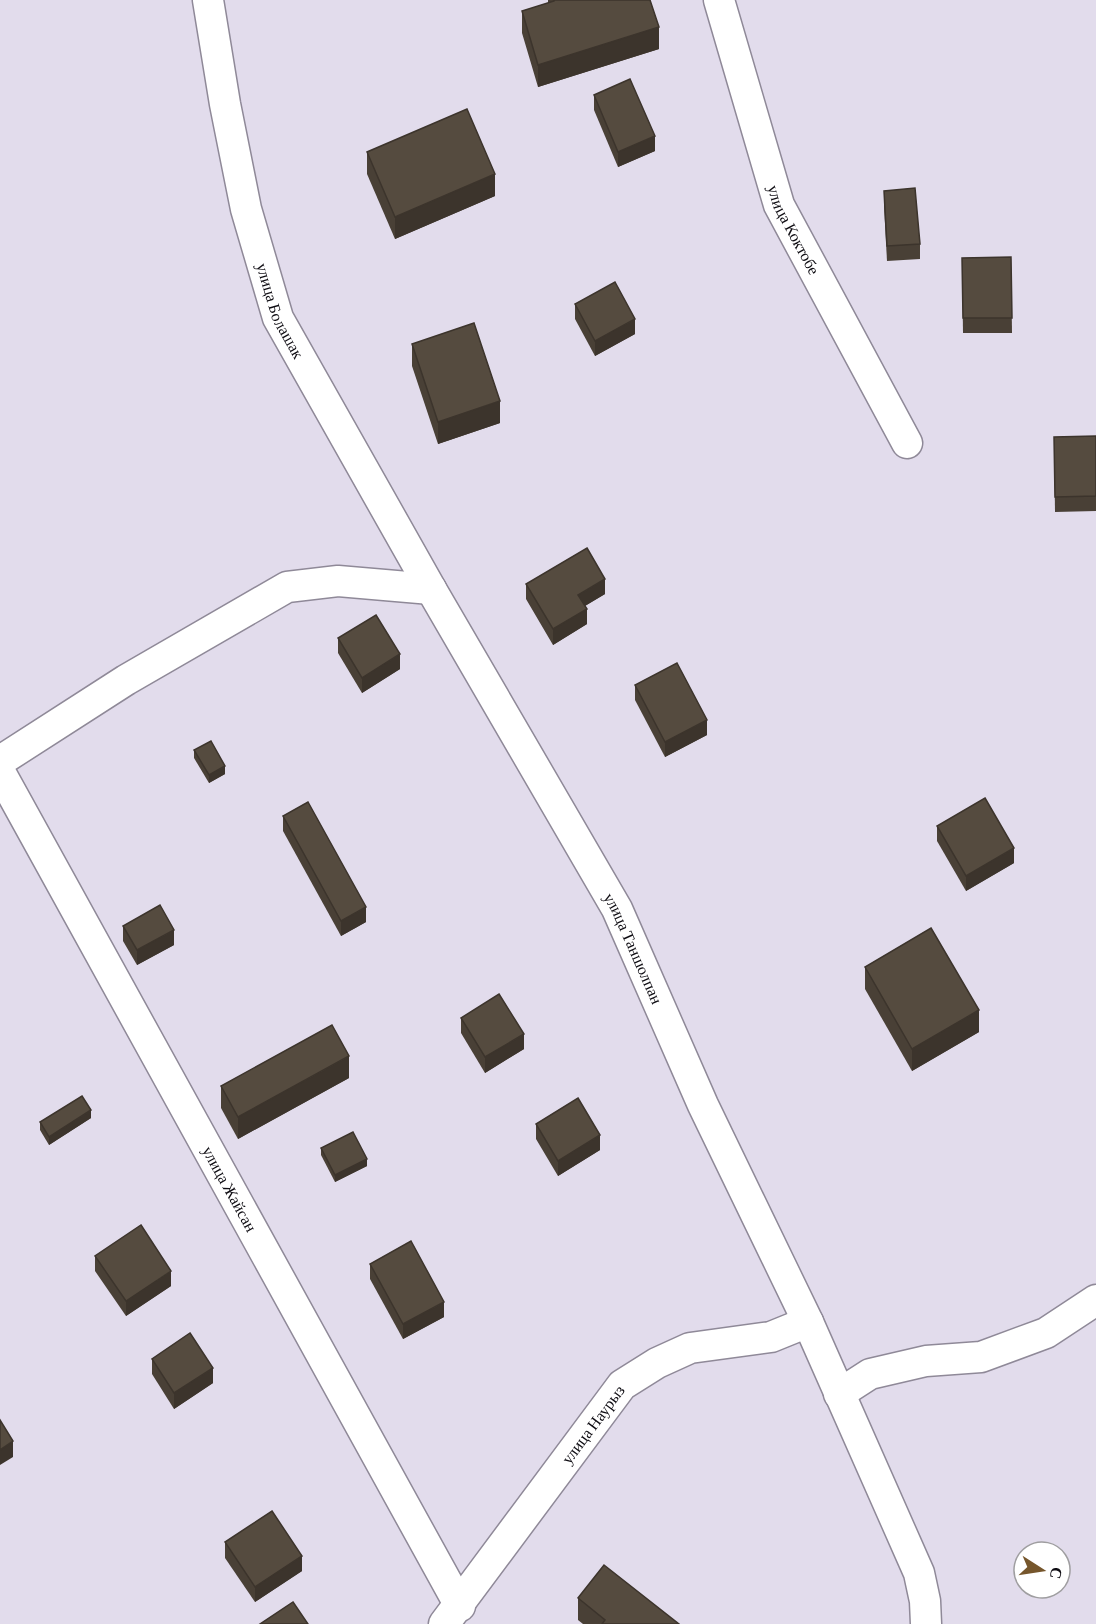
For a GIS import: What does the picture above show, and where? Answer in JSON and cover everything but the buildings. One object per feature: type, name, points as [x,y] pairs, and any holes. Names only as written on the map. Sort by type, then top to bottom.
[{"type":"street","name":"улица Болашак","points":[[208,0],[225,104],[246,208],[278,318],[431,589]]},
{"type":"street","name":"улица Коктобе","points":[[719,0],[779,205],[907,443]]},
{"type":"street","points":[[0,761],[126,680],[287,587],[338,581],[431,589]]},
{"type":"street","name":"улица Таншолпан","points":[[431,589],[617,909],[703,1105],[808,1322],[919,1573],[927,1624]]},
{"type":"street","name":"улица Жайсан","points":[[0,772],[452,1615]]},
{"type":"street","points":[[839,1394],[870,1374],[926,1361],[981,1357],[1046,1333],[1096,1300]]},
{"type":"street","name":"улица Наурыз","points":[[452,1615],[622,1385],[657,1363],[690,1348],[771,1337],[808,1322]]}]
